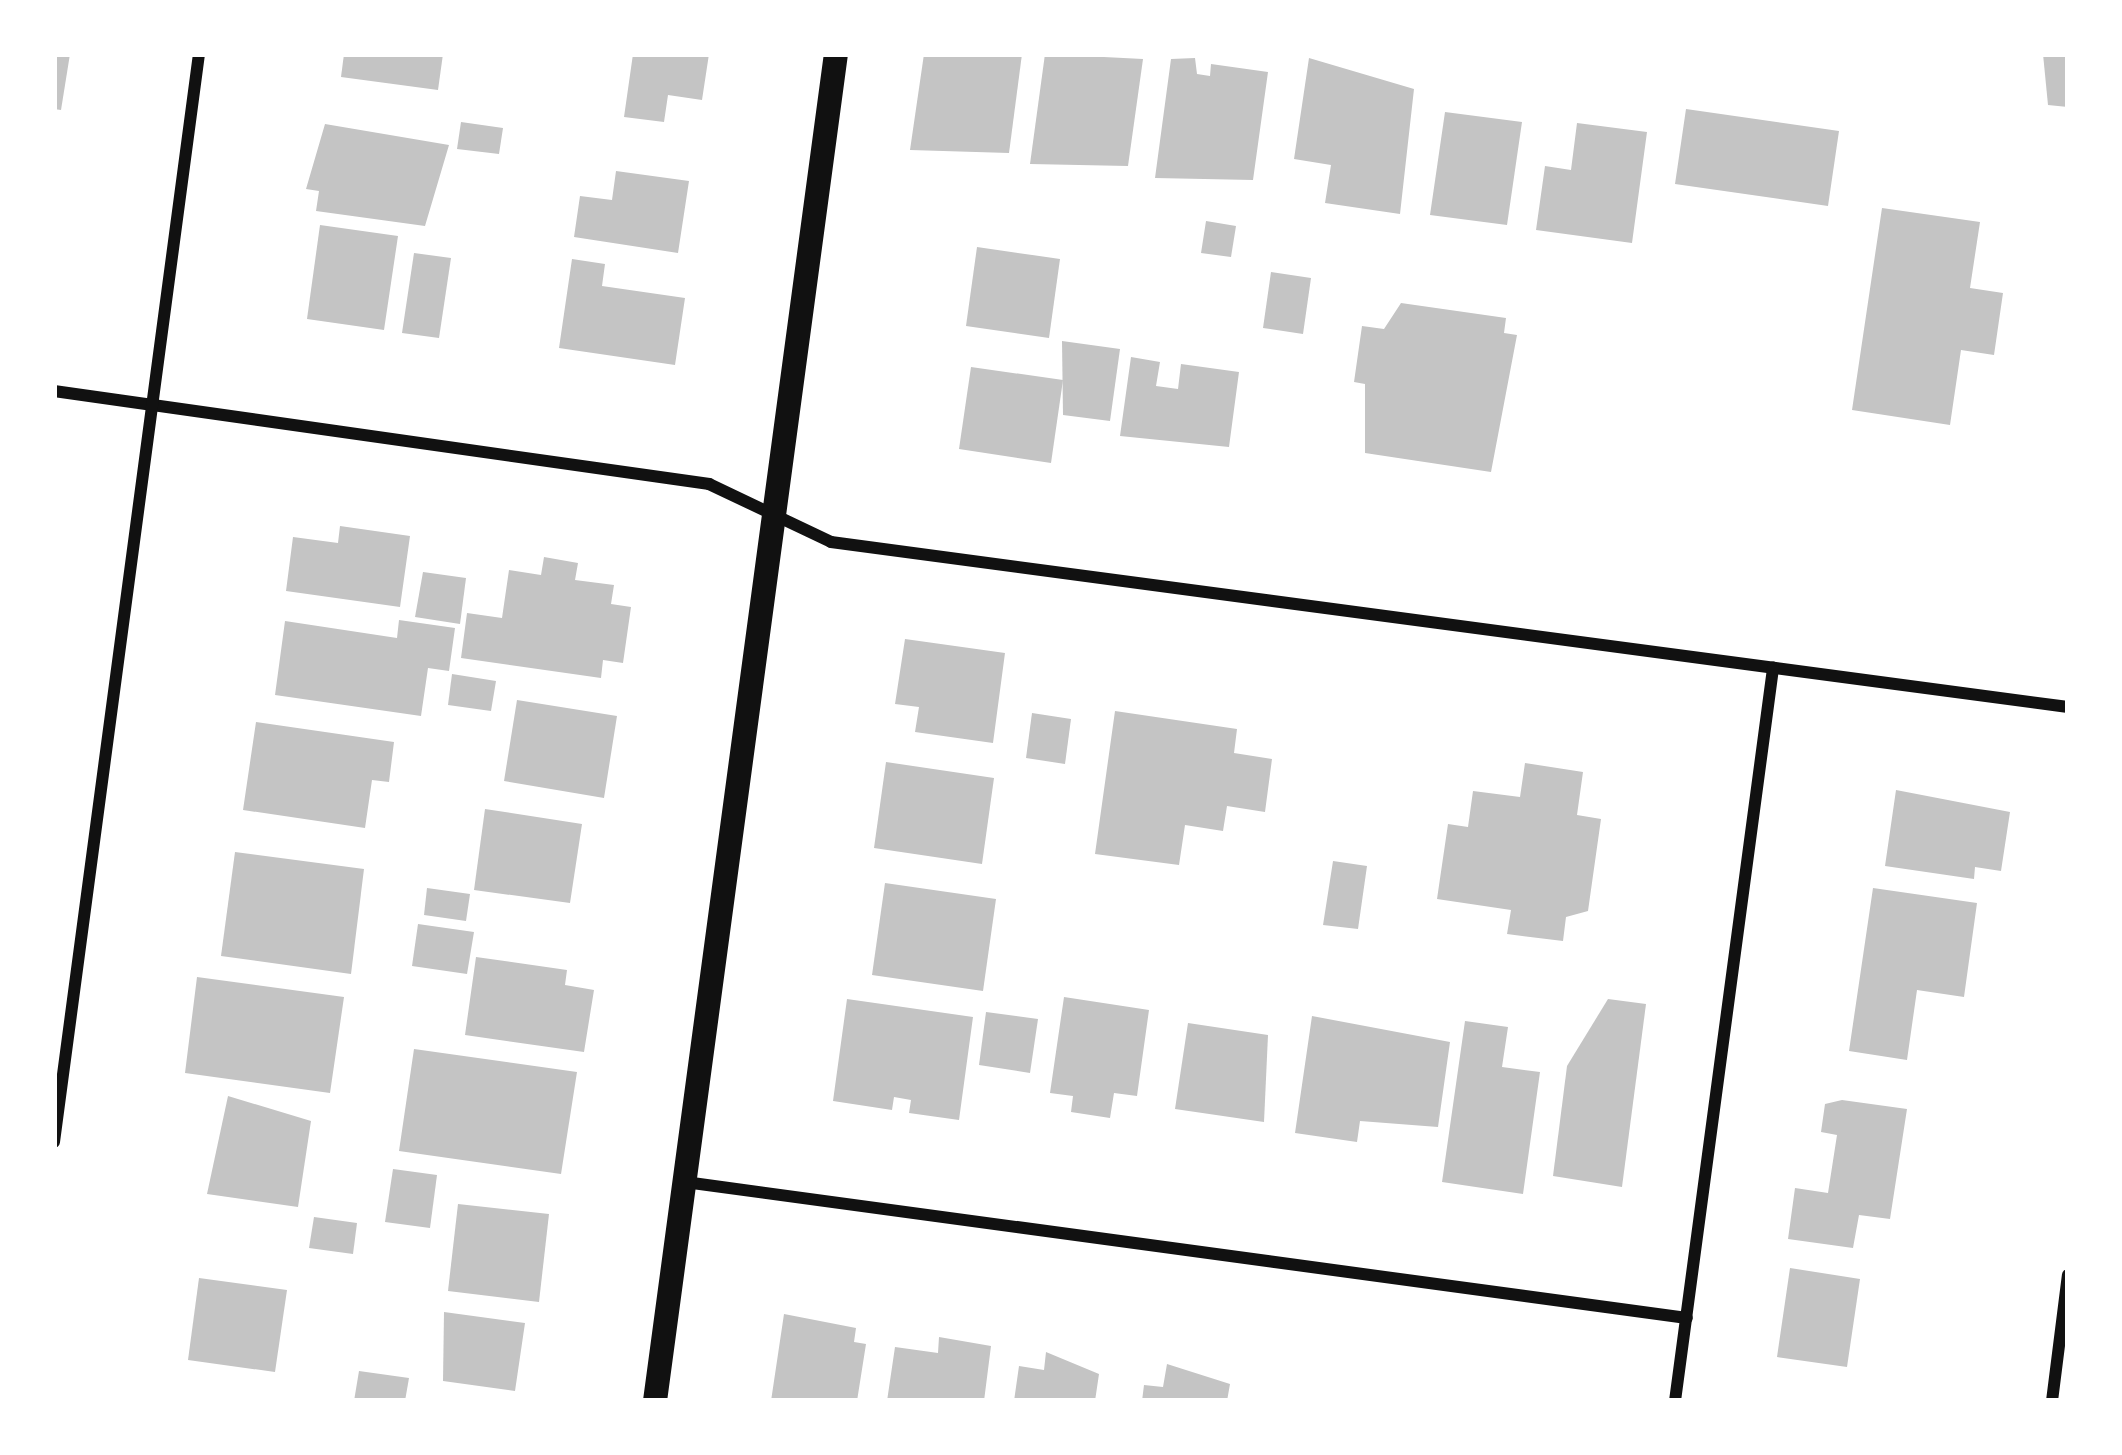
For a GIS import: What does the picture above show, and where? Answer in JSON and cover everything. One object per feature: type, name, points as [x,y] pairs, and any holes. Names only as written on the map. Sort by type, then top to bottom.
[{"type":"main road","points":[[655,1401],[836,54]]},
{"type":"street","points":[[54,1142],[199,54]]},
{"type":"street","points":[[54,391],[710,484],[831,542],[2068,707]]},
{"type":"street","points":[[1676,1401],[1773,668]]},
{"type":"street","points":[[685,1182],[1687,1318]]},
{"type":"street","points":[[2052,1401],[2068,1275]]},
{"type":"building","points":[[54,54],[70,54],[61,110],[54,109]]},
{"type":"building","points":[[344,54],[443,54],[438,90],[341,77]]},
{"type":"building","points":[[633,54],[709,54],[702,100],[668,95],[664,122],[624,117]]},
{"type":"building","points":[[924,54],[1022,54],[1009,153],[910,150]]},
{"type":"building","points":[[1045,54],[1143,59],[1128,166],[1030,164]]},
{"type":"building","points":[[2043,54],[2068,54],[2068,107],[2048,105]]},
{"type":"building","points":[[1195,58],[1197,74],[1210,76],[1211,64],[1268,72],[1253,180],[1155,178],[1171,59]]},
{"type":"building","points":[[1309,58],[1414,89],[1400,214],[1325,203],[1331,165],[1294,159]]},
{"type":"building","points":[[1686,109],[1839,131],[1828,206],[1675,184]]},
{"type":"building","points":[[1445,112],[1522,122],[1507,225],[1430,215]]},
{"type":"building","points":[[461,122],[503,128],[499,154],[457,149]]},
{"type":"building","points":[[1577,123],[1647,132],[1632,243],[1536,230],[1545,166],[1571,170]]},
{"type":"building","points":[[325,124],[449,145],[425,226],[316,211],[319,191],[306,189]]},
{"type":"building","points":[[616,171],[689,181],[678,253],[574,237],[580,196],[612,200]]},
{"type":"building","points":[[1882,208],[1980,222],[1970,288],[2003,293],[1994,355],[1961,350],[1950,425],[1852,410]]},
{"type":"building","points":[[1206,221],[1236,226],[1231,257],[1201,253]]},
{"type":"building","points":[[320,225],[398,236],[384,330],[307,319]]},
{"type":"building","points":[[977,247],[1060,259],[1049,338],[966,326]]},
{"type":"building","points":[[414,253],[451,258],[439,338],[402,333]]},
{"type":"building","points":[[572,259],[605,264],[602,286],[685,298],[675,365],[559,348]]},
{"type":"building","points":[[1271,272],[1311,278],[1303,334],[1263,328]]},
{"type":"building","points":[[1401,303],[1506,318],[1504,333],[1517,335],[1491,472],[1365,453],[1365,384],[1354,382],[1362,326],[1384,329]]},
{"type":"building","points":[[1062,341],[1120,349],[1110,421],[1063,415]]},
{"type":"building","points":[[1131,357],[1160,362],[1156,386],[1178,389],[1181,364],[1239,372],[1229,447],[1120,436]]},
{"type":"building","points":[[971,367],[1063,380],[1051,463],[959,449]]},
{"type":"building","points":[[340,526],[410,536],[400,607],[286,591],[293,537],[338,543]]},
{"type":"building","points":[[544,557],[578,563],[575,580],[614,585],[611,604],[631,607],[623,663],[603,660],[601,678],[461,658],[467,613],[502,618],[509,570],[541,575]]},
{"type":"building","points":[[423,572],[466,578],[460,624],[415,617]]},
{"type":"building","points":[[399,620],[455,628],[449,671],[428,668],[421,716],[275,695],[285,621],[397,638]]},
{"type":"building","points":[[905,639],[1005,653],[993,743],[915,732],[919,707],[895,704]]},
{"type":"building","points":[[452,674],[496,681],[491,711],[448,705]]},
{"type":"building","points":[[517,700],[617,716],[604,798],[504,781]]},
{"type":"building","points":[[1115,711],[1237,729],[1234,753],[1272,759],[1265,812],[1227,806],[1223,831],[1185,825],[1179,865],[1095,854]]},
{"type":"building","points":[[1032,713],[1071,719],[1065,764],[1026,758]]},
{"type":"building","points":[[256,722],[394,742],[389,782],[372,780],[365,828],[243,810]]},
{"type":"building","points":[[886,762],[994,778],[982,864],[874,848]]},
{"type":"building","points":[[1525,763],[1583,772],[1577,815],[1601,819],[1588,911],[1566,917],[1563,941],[1507,934],[1511,910],[1437,899],[1448,824],[1468,827],[1473,791],[1520,797]]},
{"type":"building","points":[[1896,790],[2010,812],[2001,871],[1975,867],[1974,879],[1885,866]]},
{"type":"building","points":[[485,809],[582,824],[570,903],[474,890]]},
{"type":"building","points":[[235,852],[364,869],[351,974],[221,956]]},
{"type":"building","points":[[1333,861],[1367,866],[1358,929],[1323,925]]},
{"type":"building","points":[[885,883],[996,899],[983,991],[872,975]]},
{"type":"building","points":[[427,888],[470,894],[466,921],[424,915]]},
{"type":"building","points":[[1873,888],[1977,903],[1964,997],[1917,990],[1907,1060],[1849,1051]]},
{"type":"building","points":[[418,924],[474,932],[467,974],[412,966]]},
{"type":"building","points":[[476,957],[567,970],[565,985],[594,990],[584,1052],[465,1035]]},
{"type":"building","points":[[197,977],[344,997],[330,1093],[185,1073]]},
{"type":"building","points":[[1064,997],[1149,1010],[1137,1096],[1114,1093],[1110,1118],[1071,1112],[1073,1096],[1050,1093]]},
{"type":"building","points":[[847,999],[973,1017],[959,1120],[909,1113],[911,1100],[894,1097],[892,1110],[833,1101]]},
{"type":"building","points":[[1608,999],[1646,1004],[1622,1187],[1553,1176],[1567,1066]]},
{"type":"building","points":[[986,1012],[1038,1019],[1030,1073],[979,1065]]},
{"type":"building","points":[[1312,1016],[1450,1042],[1438,1127],[1360,1121],[1357,1142],[1295,1133]]},
{"type":"building","points":[[1465,1021],[1508,1027],[1502,1067],[1540,1072],[1523,1194],[1442,1182]]},
{"type":"building","points":[[1188,1023],[1268,1035],[1264,1122],[1175,1109]]},
{"type":"building","points":[[414,1049],[577,1072],[561,1174],[399,1151]]},
{"type":"building","points":[[228,1096],[311,1121],[298,1207],[207,1194]]},
{"type":"building","points":[[1842,1100],[1907,1109],[1890,1219],[1859,1215],[1853,1248],[1788,1239],[1795,1188],[1828,1193],[1837,1135],[1821,1132],[1825,1104]]},
{"type":"building","points":[[393,1169],[437,1175],[430,1228],[385,1222]]},
{"type":"building","points":[[458,1204],[549,1214],[539,1302],[448,1291]]},
{"type":"building","points":[[314,1217],[357,1223],[353,1254],[309,1248]]},
{"type":"building","points":[[1790,1268],[1860,1279],[1847,1367],[1777,1357]]},
{"type":"building","points":[[199,1278],[287,1290],[275,1372],[188,1360]]},
{"type":"building","points":[[444,1312],[525,1323],[515,1391],[443,1381]]},
{"type":"building","points":[[784,1314],[856,1328],[854,1342],[866,1344],[857,1401],[771,1401]]},
{"type":"building","points":[[939,1337],[991,1346],[984,1401],[887,1401],[895,1347],[938,1353]]},
{"type":"building","points":[[1046,1352],[1099,1374],[1095,1401],[1014,1401],[1019,1366],[1044,1370]]},
{"type":"building","points":[[1167,1364],[1230,1384],[1227,1401],[1142,1401],[1144,1385],[1163,1387]]},
{"type":"building","points":[[359,1371],[409,1378],[405,1401],[354,1401]]}]
